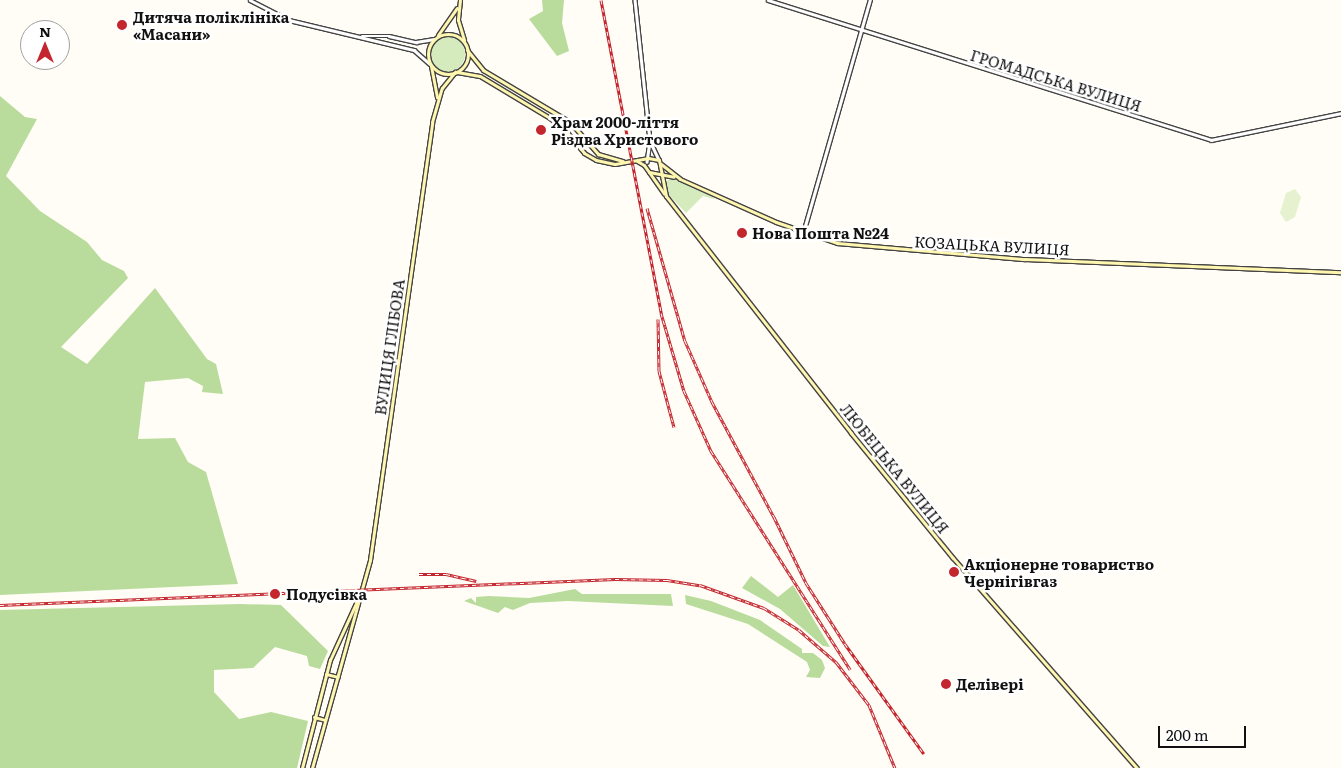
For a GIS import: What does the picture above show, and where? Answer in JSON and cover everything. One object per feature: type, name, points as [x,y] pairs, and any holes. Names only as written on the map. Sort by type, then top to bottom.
[{"type":"main road","points":[[460,1],[451,20],[428,48],[431,64],[444,73],[477,74],[550,118],[588,156],[610,163],[641,159],[649,160],[660,164],[653,174]]},
{"type":"main road","points":[[460,1],[458,20],[465,43],[468,50],[484,70],[570,122],[598,154],[628,162]]},
{"type":"main road","points":[[435,38],[452,34],[465,43]]},
{"type":"main road","points":[[456,72],[466,63],[468,50]]},
{"type":"main road","name":"ВУЛИЦЯ ГЛІБОВА","points":[[431,64],[437,100]]},
{"type":"main road","name":"ВУЛИЦЯ ГЛІБОВА","points":[[359,596],[372,549],[437,100],[442,88],[456,72]]},
{"type":"main road","points":[[636,160],[653,174],[678,178]]},
{"type":"main road","points":[[646,169],[649,160]]},
{"type":"main road","name":"КОЗАЦЬКА ВУЛИЦЯ","points":[[660,164],[678,178],[803,233],[837,243],[893,250],[1341,272]]},
{"type":"main road","name":"ЛЮБЕЦЬКА ВУЛИЦЯ","points":[[660,164],[662,185],[666,196],[953,558],[1137,768]]},
{"type":"main road","points":[[646,169],[666,196]]},
{"type":"main road","points":[[662,185],[664,180],[671,176]]},
{"type":"main road","points":[[302,768],[326,674],[359,596]]},
{"type":"main road","points":[[312,768],[359,596]]},
{"type":"main road","points":[[326,674],[338,677]]},
{"type":"main road","points":[[314,717],[325,720]]},
{"type":"street","points":[[250,0],[288,20],[414,50],[431,64]]},
{"type":"street","points":[[635,0],[650,141],[649,160]]},
{"type":"street","name":"ГРОМАДСЬКА ВУЛИЦЯ","points":[[768,0],[1210,140],[1341,113]]},
{"type":"street","points":[[803,233],[870,0]]},
{"type":"street","points":[[357,36],[389,36],[416,42],[435,38]]},
{"type":"street","points":[[650,141],[660,164]]},
{"type":"street","points":[[641,159],[650,153]]},
{"type":"green space","points":[[542,0],[564,0],[562,23],[569,51],[557,56],[529,19],[543,11]]},
{"type":"green space","points":[[447,36],[459,42],[465,54],[459,66],[447,72],[435,66],[429,54],[435,42]]},
{"type":"green space","points":[[0,96],[25,117],[37,119],[6,176],[40,211],[87,242],[102,260],[124,271],[128,278],[61,347],[87,364],[155,288],[207,359],[216,364],[223,394],[202,392],[203,386],[188,378],[145,382],[138,439],[175,438],[188,462],[206,472],[238,584],[0,595]]},
{"type":"green space","points":[[671,178],[713,196],[714,199],[703,196],[686,213],[667,193],[664,183]]},
{"type":"green space","points":[[1295,189],[1301,197],[1295,217],[1286,222],[1280,213],[1286,193]]},
{"type":"green space","points":[[751,576],[778,597],[793,585],[830,647],[823,646],[780,609],[742,588]]},
{"type":"green space","points":[[575,589],[582,594],[671,594],[673,606],[568,601],[530,603],[513,610],[505,607],[498,613],[464,601],[471,598],[476,603],[476,597],[489,596],[529,598]]},
{"type":"green space","points":[[685,595],[711,601],[760,620],[802,649],[802,653],[813,653],[822,660],[825,668],[820,678],[806,677],[810,670],[807,662],[748,624],[686,604]]},
{"type":"green space","points":[[240,604],[281,605],[328,651],[320,669],[309,666],[307,656],[275,647],[253,668],[214,670],[214,692],[239,719],[271,712],[308,721],[297,768],[0,768],[0,610]]},
{"type":"railway","points":[[601,0],[661,313],[684,391],[711,451],[850,669]]},
{"type":"railway","points":[[647,208],[685,341],[712,402],[774,517],[806,583],[845,644],[924,754]]},
{"type":"railway","points":[[658,319],[659,371],[674,427]]},
{"type":"railway","points":[[419,574],[446,574],[476,581]]},
{"type":"railway","points":[[0,605],[615,579],[667,580],[700,585],[764,608],[799,630],[836,662],[869,705],[895,768]]},
{"type":"place","name":"Дитяча поліклініка «Масани»","points":[[122,25]]},
{"type":"place","name":"Храм 2000-ліття Різдва Христового","points":[[541,130]]},
{"type":"place","name":"Нова Пошта №24","points":[[742,233]]},
{"type":"place","name":"Акціонерне товариство Чернігівгаз","points":[[954,572]]},
{"type":"place","name":"Подусівка","points":[[275,594]]},
{"type":"place","name":"Делівері","points":[[946,684]]}]
